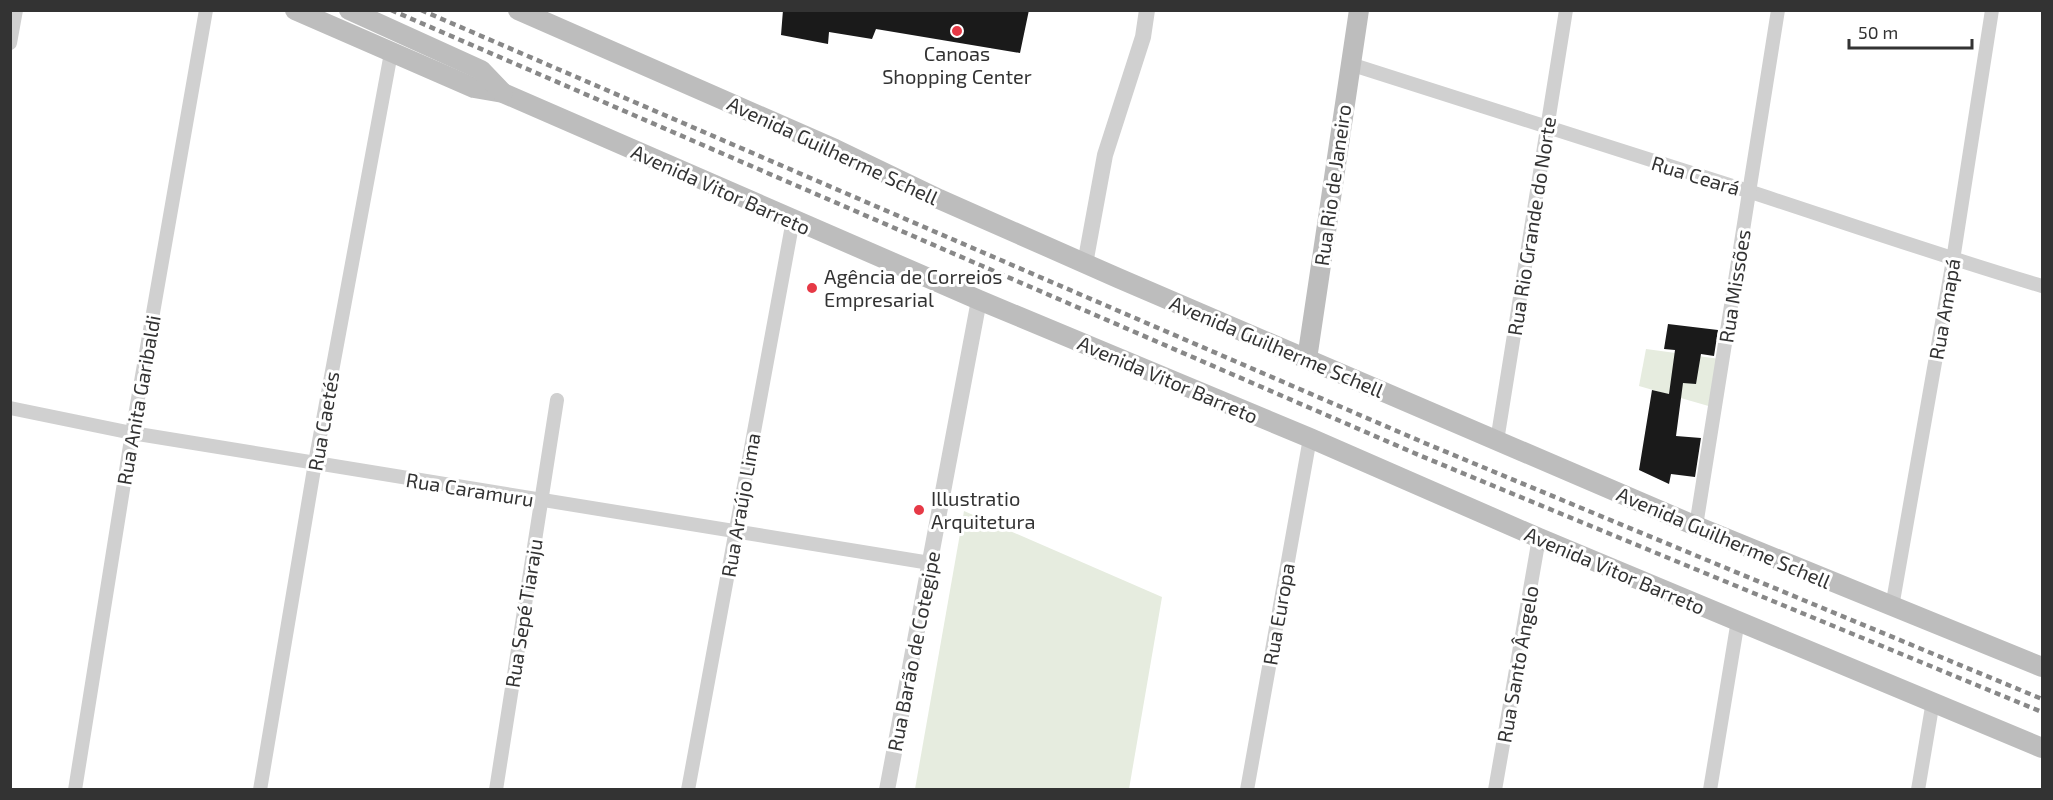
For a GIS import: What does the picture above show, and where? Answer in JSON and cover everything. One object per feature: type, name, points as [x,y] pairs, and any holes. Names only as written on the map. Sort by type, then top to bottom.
[{"type":"main road","name":"Avenida Vitor Barreto","points":[[295,10],[474,88],[503,93],[979,300],[1310,438],[1539,538],[2043,748]]},
{"type":"main road","name":"Avenida Guilherme Schell","points":[[518,10],[835,149],[939,199],[1085,264],[1696,526],[2043,667]]},
{"type":"main road","name":"Rua Rio de Janeiro","points":[[1307,359],[1359,10]]},
{"type":"main road","points":[[351,11],[481,70],[503,93]]},
{"type":"street","points":[[10,43],[16,10]]},
{"type":"street","name":"Rua Anita Garibaldi","points":[[75,789],[132,433],[206,10]]},
{"type":"street","points":[[1085,264],[1105,155],[1143,37],[1148,10]]},
{"type":"street","name":"Rua Rio Grande do Norte","points":[[1497,441],[1566,10]]},
{"type":"street","name":"Rua Missões","points":[[1696,526],[1778,10]]},
{"type":"street","name":"Rua Amapá","points":[[1892,607],[1953,260],[1992,10]]},
{"type":"street","name":"Rua Caetés","points":[[261,789],[315,463],[391,53]]},
{"type":"street","name":"Rua Ceará","points":[[1350,64],[1548,129],[1749,191],[1953,260],[2043,286]]},
{"type":"street","name":"Rua Araújo Lima","points":[[688,789],[793,220]]},
{"type":"street","name":"Rua Barão de Cotegipe","points":[[887,789],[979,300]]},
{"type":"street","name":"Rua Sepé Tiaraju","points":[[496,789],[557,400]]},
{"type":"street","name":"Rua Caramuru","points":[[10,408],[132,433],[930,563]]},
{"type":"street","name":"Rua Europa","points":[[1247,789],[1310,438]]},
{"type":"street","name":"Rua Santo Ângelo","points":[[1495,789],[1539,538]]},
{"type":"street","points":[[1710,789],[1738,620]]},
{"type":"street","points":[[1918,789],[1933,701]]},
{"type":"shaded area","points":[[1646,349],[1720,359],[1712,407],[1639,386]]},
{"type":"shaded area","points":[[964,511],[1162,597],[1129,789],[915,789]]},
{"type":"building","name":"Canoas Shopping Center","points":[[783,10],[1029,10],[1020,53],[876,29],[872,39],[829,32],[828,44],[781,35]]},
{"type":"building","points":[[1668,324],[1718,330],[1714,356],[1701,354],[1696,384],[1683,383],[1676,436],[1701,438],[1695,477],[1671,474],[1669,484],[1639,470],[1652,390],[1669,394],[1675,350],[1664,349]]},
{"type":"railway","points":[[391,10],[1421,456],[2042,712]]},
{"type":"railway","points":[[421,10],[1427,444],[2042,699]]},
{"type":"place","name":"Canoas Shopping Center","points":[[957,31]]},
{"type":"place","name":"Agência de Correios Empresarial","points":[[812,288]]},
{"type":"place","name":"Illustratio Arquitetura","points":[[919,510]]}]
